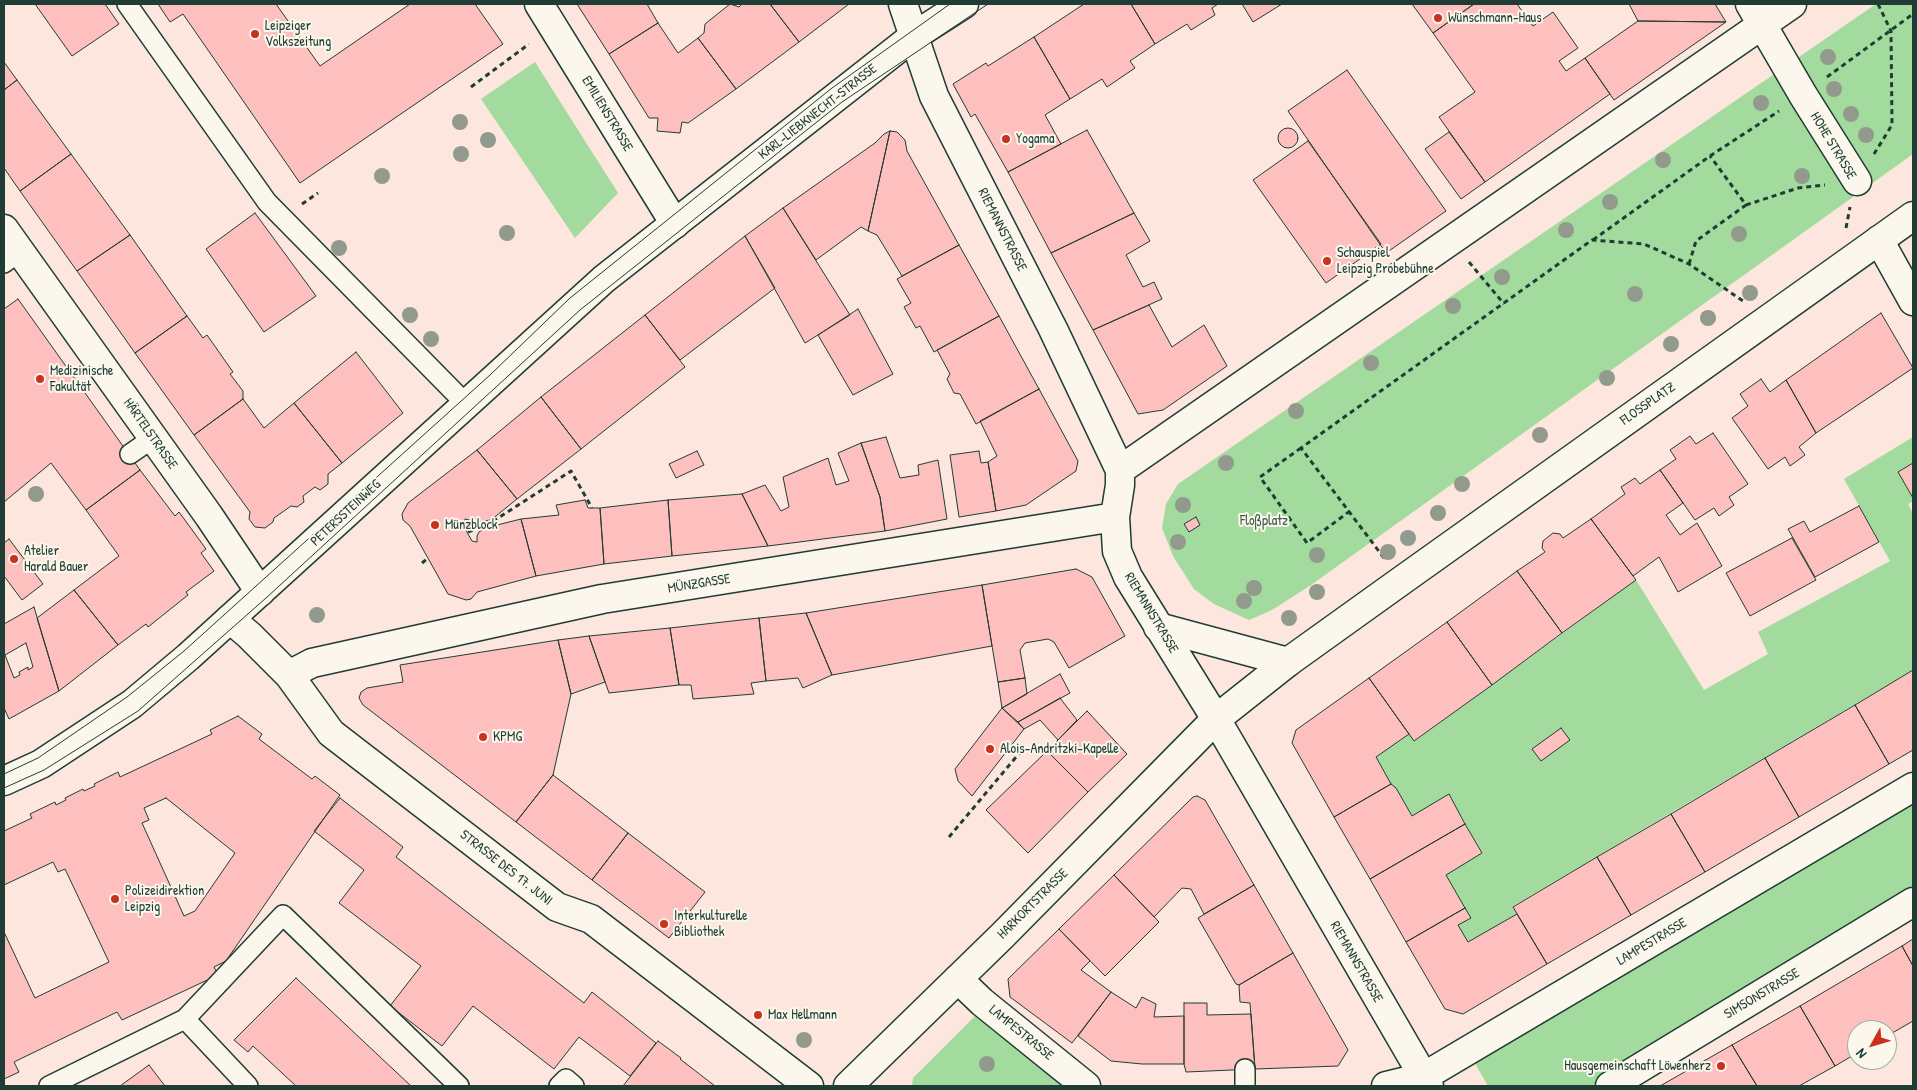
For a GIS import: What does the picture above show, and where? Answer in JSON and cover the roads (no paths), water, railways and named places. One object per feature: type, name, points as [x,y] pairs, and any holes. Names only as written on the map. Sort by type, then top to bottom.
[{"type":"street","name":"EMILIENSTRASSE","points":[[539,4],[675,224]]},
{"type":"street","name":"RIEMANNSTRASSE","points":[[903,4],[934,96],[1053,329],[1120,470],[1120,485],[1115,517],[1117,550],[1128,577],[1216,718],[1426,1083]]},
{"type":"street","name":"KARL-LIEBKNECHT-STRASSE","points":[[675,224],[914,36],[964,4]]},
{"type":"street","points":[[1120,470],[1451,241],[1755,14],[1792,4]]},
{"type":"street","name":"HOHE STRASSE","points":[[1755,14],[1857,181]]},
{"type":"street","name":"FLOSSPLATZ","points":[[1216,718],[1288,662],[1913,216]]},
{"type":"street","name":"PETERSSTEINWEG","points":[[4,781],[41,764],[132,704],[188,657],[604,279],[675,224]]},
{"type":"street","name":"HÄRTELSTRASSE","points":[[4,228],[12,257],[153,438],[260,592]]},
{"type":"street","points":[[1879,240],[1913,301]]},
{"type":"street","name":"MÜNZGASSE","points":[[289,675],[312,662],[610,598],[1115,517]]},
{"type":"street","name":"STRASSE DES 17. JUNI","points":[[230,619],[250,635],[289,675],[331,733],[557,907],[591,919],[809,1086]]},
{"type":"street","points":[[1158,627],[1288,662]]},
{"type":"street","name":"HARKORTSTRASSE","points":[[848,1086],[1002,936],[1216,718]]},
{"type":"street","name":"LAMPESTRASSE","points":[[1386,1086],[1426,1083],[1913,787]]},
{"type":"street","name":"SIMSONSTRASSE","points":[[1610,1086],[1913,902]]},
{"type":"street","name":"LAMPESTRASSE","points":[[958,979],[982,1002],[1086,1086]]},
{"type":"lane","points":[[127,4],[267,202],[466,404]]},
{"type":"lane","points":[[130,454],[153,438]]},
{"type":"lane","points":[[49,1086],[185,1019],[283,915],[459,1086]]},
{"type":"lane","points":[[185,1019],[248,1086]]},
{"type":"lane","points":[[559,1086],[566,1079],[574,1086]]},
{"type":"tram line","points":[[4,774],[38,758],[127,697],[184,651],[490,375],[570,298],[832,88],[950,4]]},
{"type":"tram line","points":[[4,788],[44,770],[138,711],[266,598],[580,310],[842,102],[988,4]]},
{"type":"place","name":"Wünschmann-Haus","points":[[1438,18]]},
{"type":"place","name":"Leipziger Volkszeitung","points":[[255,34]]},
{"type":"place","name":"Yogama","points":[[1006,139]]},
{"type":"place","name":"Schauspiel Leipzig Probebühne","points":[[1327,261]]},
{"type":"place","name":"Medizinische Fakultät","points":[[40,379]]},
{"type":"place","name":"Münzblock","points":[[435,525]]},
{"type":"place","name":"Atelier Harald Bauer","points":[[14,559]]},
{"type":"place","name":"KPMG","points":[[483,737]]},
{"type":"place","name":"Alois-Andritzki-Kapelle","points":[[990,749]]},
{"type":"place","name":"Polizeidirektion Leipzig","points":[[115,899]]},
{"type":"place","name":"Interkulturelle Bibliothek","points":[[664,924]]},
{"type":"place","name":"Max Hellmann","points":[[758,1015]]},
{"type":"place","name":"Hausgemeinschaft Löwenherz","points":[[1721,1066]]},
{"type":"park label","name":"Floßplatz","points":[[1264,521]]}]
